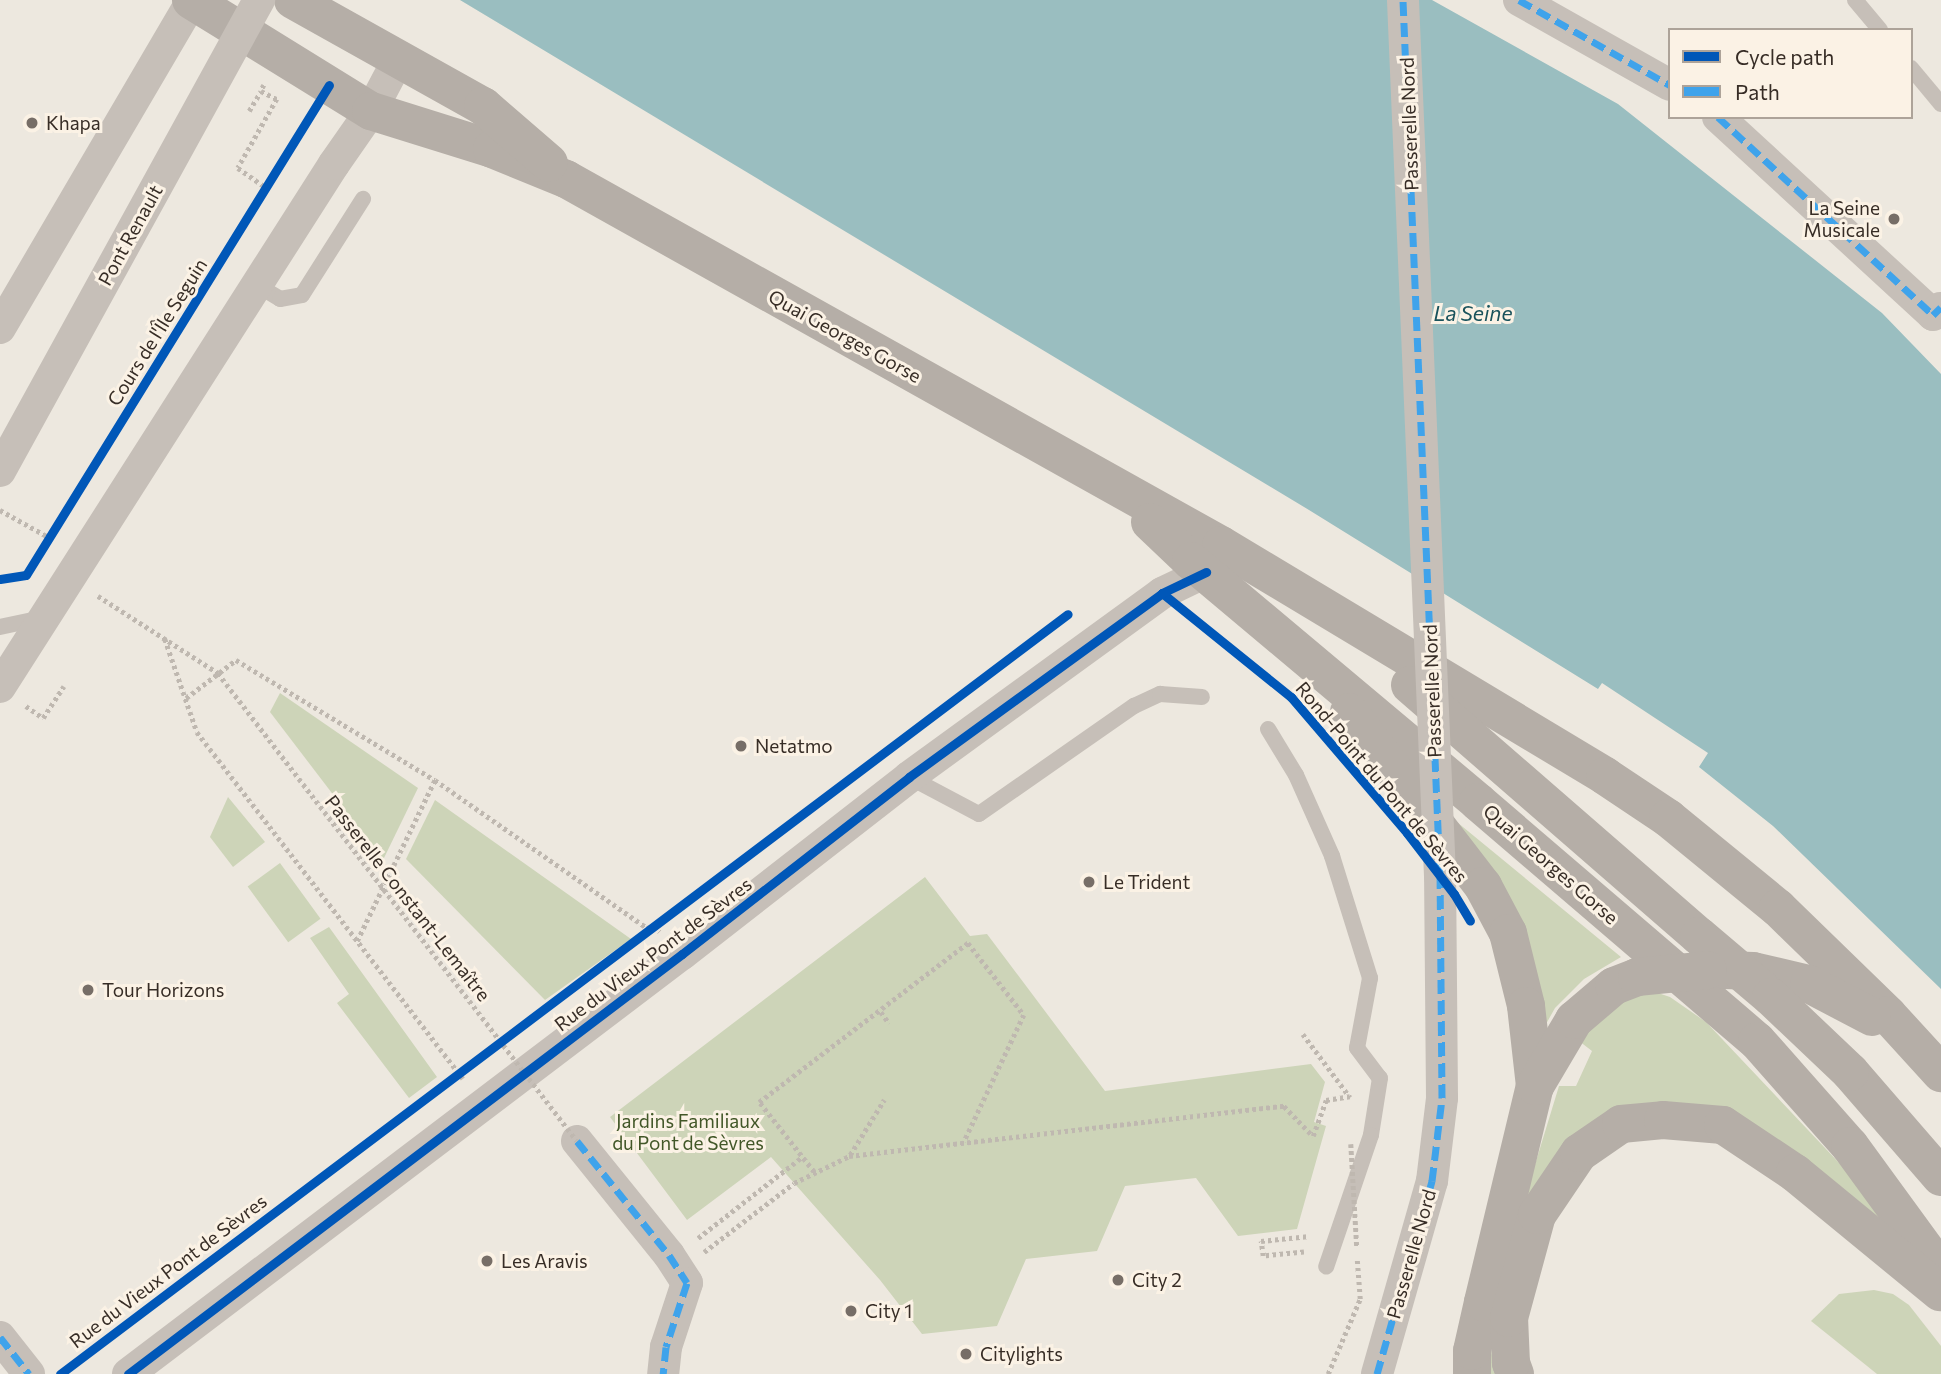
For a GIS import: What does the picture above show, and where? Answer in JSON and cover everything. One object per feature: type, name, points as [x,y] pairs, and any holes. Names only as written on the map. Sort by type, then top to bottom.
[{"type":"main road","name":"Quai Georges Gorse","points":[[193,0],[371,111],[492,149],[566,179],[1305,594],[1403,657],[1605,776],[1668,818],[1778,908],[1888,1015],[1941,1073]]},
{"type":"main road","name":"Quai Georges Gorse","points":[[293,2],[483,106],[520,135],[566,179]]},
{"type":"main road","name":"Quai Georges Gorse","points":[[1124,493],[1166,539],[1757,1041],[1850,1146],[1941,1271]]},
{"type":"main road","points":[[1305,594],[1703,953],[1771,997],[1850,1072],[1941,1177]]},
{"type":"main road","points":[[1317,667],[1376,750],[1483,886],[1508,933],[1526,1006],[1535,1086]]},
{"type":"main road","points":[[1472,1374],[1472,1351],[1535,1086],[1574,1020],[1614,986],[1703,953],[1753,971],[1809,984],[1849,1003],[1886,1027],[1941,1073]]},
{"type":"main road","points":[[1515,1374],[1511,1363],[1509,1318],[1537,1215],[1578,1153],[1621,1124],[1663,1119],[1723,1125],[1795,1173],[1941,1293]]},
{"type":"street","points":[[0,328],[193,0]]},
{"type":"street","name":"Pont Renault","points":[[0,471],[259,0]]},
{"type":"street","name":"Passerelle Nord","points":[[1377,1374],[1432,1181],[1442,1098],[1440,876],[1404,0]]},
{"type":"street","points":[[1519,0],[1668,84]]},
{"type":"street","points":[[0,687],[371,111],[398,58]]},
{"type":"street","points":[[1720,119],[1933,315],[1940,308]]},
{"type":"street","name":"Rue du Vieux Pont de Sèvres","points":[[128,1374],[682,954],[909,777],[1162,593],[1206,572]]},
{"type":"street","points":[[577,1140],[678,1242],[687,1283],[666,1347],[663,1374]]},
{"type":"street","points":[[0,1337],[29,1374]]},
{"type":"lane","points":[[1856,0],[1878,28]]},
{"type":"lane","points":[[1913,70],[1941,104]]},
{"type":"lane","points":[[257,285],[280,299],[302,295],[363,199]]},
{"type":"lane","points":[[0,627],[44,618]]},
{"type":"lane","points":[[909,777],[979,814],[1134,706],[1160,694],[1202,697]]},
{"type":"lane","points":[[1268,729],[1296,775],[1332,856],[1370,978],[1357,1048],[1380,1078],[1371,1135],[1326,1267]]},
{"type":"path","points":[[249,111],[261,91]]},
{"type":"path","points":[[268,188],[238,168],[276,99]]},
{"type":"path","points":[[260,200],[273,178]]},
{"type":"path","points":[[44,547],[52,533]]},
{"type":"path","points":[[166,639],[197,732],[482,1105]]},
{"type":"path","points":[[186,698],[236,660],[435,780],[647,928],[654,926],[682,954]]},
{"type":"path","points":[[26,706],[43,718],[64,686]]},
{"type":"path","points":[[358,941],[435,780]]},
{"type":"path","points":[[814,1172],[759,1101],[881,1012],[968,943],[1024,1015],[964,1142]]},
{"type":"path","points":[[881,1012],[888,1023]]},
{"type":"path","points":[[491,1049],[513,1032]]},
{"type":"path","points":[[1303,1034],[1350,1096],[1349,1107]]},
{"type":"path","points":[[448,1082],[470,1065]]},
{"type":"path","points":[[678,1242],[698,1256],[814,1172],[849,1156],[1284,1106],[1312,1136],[1326,1101],[1350,1096]]},
{"type":"path","points":[[849,1156],[884,1100]]},
{"type":"path","points":[[1328,1374],[1360,1299],[1351,1144]]},
{"type":"path","points":[[678,1242],[695,1240],[802,1157]]},
{"type":"path","points":[[1295,1253],[1262,1256],[1261,1241],[1312,1235]]},
{"type":"green space","points":[[280,693],[418,788],[383,860],[270,712]]},
{"type":"green space","points":[[228,797],[265,842],[233,867],[210,837]]},
{"type":"green space","points":[[435,800],[631,939],[545,1000],[406,859]]},
{"type":"green space","points":[[1452,818],[1621,957],[1584,979],[1555,1008],[1541,1033]]},
{"type":"green space","points":[[280,863],[321,919],[288,942],[248,887]]},
{"type":"green space","name":"Jardins Familiaux du Pont de Sèvres","points":[[925,877],[970,936],[987,934],[1105,1091],[1311,1064],[1325,1082],[1314,1122],[1326,1126],[1297,1229],[1238,1236],[1196,1178],[1125,1186],[1097,1251],[1026,1259],[997,1326],[922,1334],[880,1280],[771,1157],[687,1220],[610,1117]]},
{"type":"green space","points":[[329,927],[437,1077],[409,1098],[337,1003],[349,994],[310,938]]},
{"type":"green space","points":[[1649,990],[1670,997],[1706,1022],[1894,1221],[1889,1228],[1741,1120],[1578,1137],[1502,1374],[1488,1374],[1507,1256],[1559,1086],[1576,1086],[1592,1051],[1579,1041],[1606,1010]]},
{"type":"green space","points":[[1874,1290],[1893,1294],[1909,1305],[1941,1346],[1941,1374],[1877,1374],[1811,1321],[1839,1294]]},
{"type":"water","name":"La Seine","points":[[460,0],[1432,0],[1618,104],[1882,313],[1941,374],[1941,989],[1773,826],[1699,767],[1708,753],[1602,683],[1598,689],[1309,510]]},
{"type":"marked path","points":[[1377,1374],[1432,1181],[1442,1098],[1440,876],[1403,0]]},
{"type":"marked path","points":[[1519,0],[1668,84]]},
{"type":"marked path","points":[[1720,119],[1933,315],[1941,307]]},
{"type":"marked path","points":[[577,1141],[669,1255],[687,1283],[666,1347],[663,1374]]},
{"type":"marked path","points":[[0,1337],[29,1374]]},
{"type":"cycle path","name":"Cours de l'Île Seguin","points":[[0,579],[26,575],[329,85]]},
{"type":"cycle path","points":[[128,1374],[682,954],[909,777],[1162,593],[1206,572]]},
{"type":"cycle path","name":"Rond-Point du Pont de Sèvres","points":[[1162,593],[1291,697],[1407,833],[1454,894],[1470,921]]},
{"type":"cycle path","points":[[60,1374],[1068,614]]},
{"type":"place","name":"Khapa","points":[[32,123]]},
{"type":"place","name":"La Seine Musicale","points":[[1894,219]]},
{"type":"place","name":"Netatmo","points":[[741,746]]},
{"type":"place","name":"Le Trident","points":[[1089,882]]},
{"type":"place","name":"Tour Horizons","points":[[88,990]]},
{"type":"place","name":"Les Aravis","points":[[487,1261]]},
{"type":"place","name":"City 2","points":[[1118,1280]]},
{"type":"place","name":"City 1","points":[[851,1311]]},
{"type":"place","name":"Citylights","points":[[966,1354]]}]
